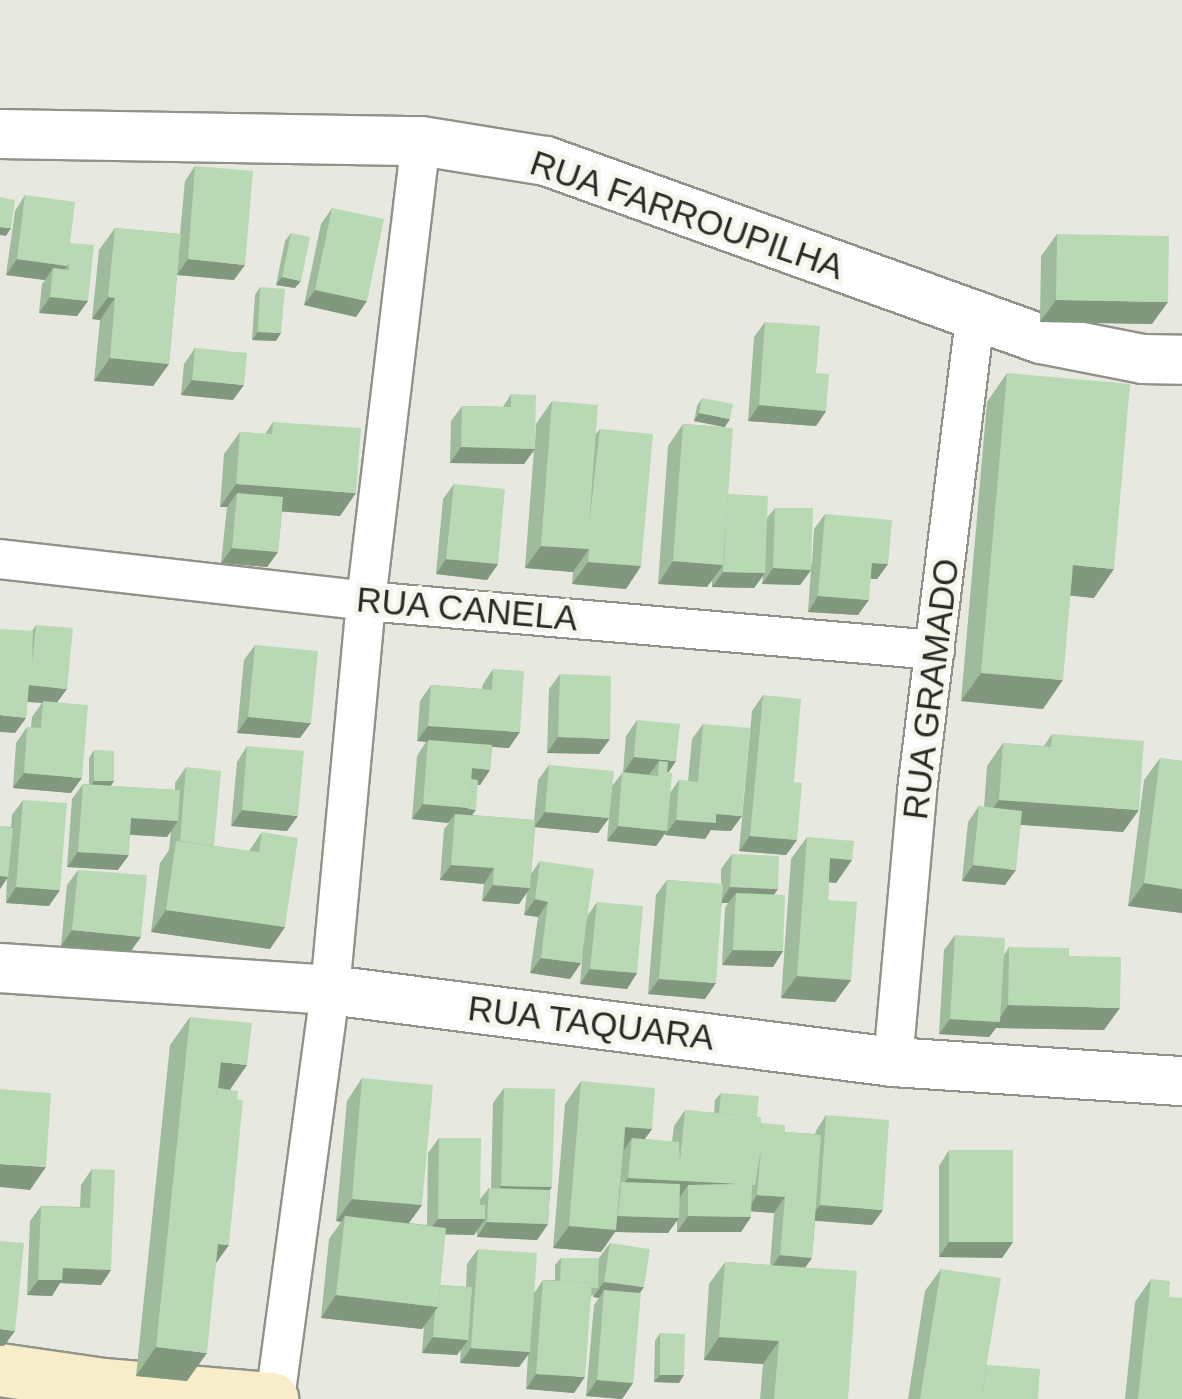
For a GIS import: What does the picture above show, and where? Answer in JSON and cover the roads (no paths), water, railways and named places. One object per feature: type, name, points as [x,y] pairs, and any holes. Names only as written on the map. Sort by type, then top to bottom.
[{"type":"main road","points":[[0,1370],[103,1392],[274,1399]]},
{"type":"street","name":"RUA FARROUPILHA","points":[[0,134],[421,141],[546,161],[1041,339],[1143,359],[1182,360]]},
{"type":"street","points":[[274,1399],[330,990],[366,601],[421,141]]},
{"type":"street","name":"RUA GRAMADO","points":[[893,1062],[917,791],[975,317]]},
{"type":"street","name":"RUA CANELA","points":[[0,559],[366,601],[935,650]]},
{"type":"street","name":"RUA TAQUARA","points":[[0,968],[330,990],[893,1062],[1182,1081]]}]
